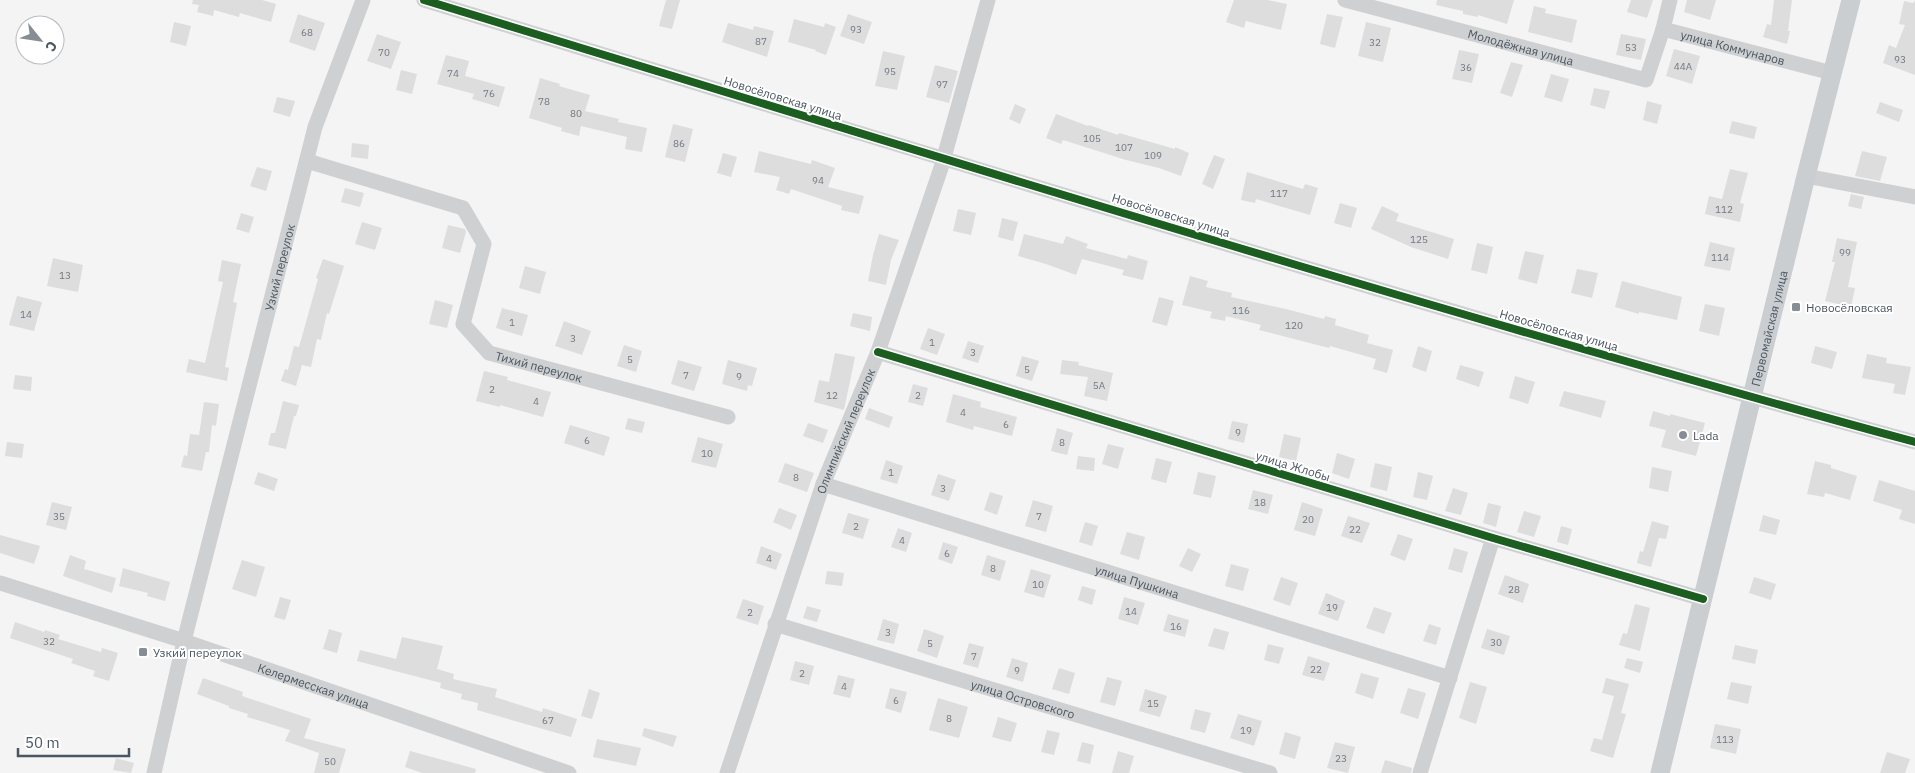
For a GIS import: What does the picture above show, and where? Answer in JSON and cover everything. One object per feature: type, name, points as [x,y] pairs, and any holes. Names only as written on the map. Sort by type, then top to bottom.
[{"type":"main road","name":"Первомайская улица","points":[[1660,773],[1851,0]]},
{"type":"street","name":"Узкий переулок","points":[[154,773],[184,641],[315,127],[363,0]]},
{"type":"street","name":"Новосёловская улица","points":[[424,0],[1336,277],[1915,442]]},
{"type":"street","name":"Олимпийский переулок","points":[[727,773],[823,484],[878,352],[944,158],[988,0]]},
{"type":"street","name":"Молодёжная улица","points":[[1345,0],[1646,80],[1663,29]]},
{"type":"street","name":"улица Коммунаров","points":[[1670,0],[1663,29],[1832,73]]},
{"type":"street","name":"Тихий переулок","points":[[307,161],[463,208],[484,244],[463,324],[489,352],[728,417]]},
{"type":"street","points":[[1806,176],[1915,197]]},
{"type":"street","name":"улица Жлобы","points":[[878,352],[1494,538],[1703,599]]},
{"type":"street","name":"улица Пушкина","points":[[823,484],[1450,678]]},
{"type":"street","points":[[1420,773],[1494,538]]},
{"type":"street","name":"Келермесская улица","points":[[0,583],[184,641],[569,773]]},
{"type":"street","name":"улица Островского","points":[[775,624],[1270,773]]},
{"type":"building","points":[[193,0],[262,0],[276,4],[271,22],[240,13],[239,17],[214,10],[213,16],[197,12],[199,5],[192,4]]},
{"type":"building","points":[[666,0],[680,0],[672,29],[659,26]]},
{"type":"building","points":[[1234,0],[1267,0],[1287,4],[1281,30],[1246,21],[1244,28],[1226,22]]},
{"type":"building","points":[[1437,0],[1514,0],[1507,24],[1478,15],[1478,17],[1463,14],[1463,11],[1436,5]]},
{"type":"building","points":[[1631,0],[1653,0],[1647,18],[1627,12]]},
{"type":"building","points":[[1687,0],[1716,0],[1710,20],[1684,12]]},
{"type":"building","points":[[1774,0],[1792,0],[1788,31],[1790,31],[1787,44],[1763,37],[1767,24],[1771,25]]},
{"type":"building","points":[[1904,1],[1913,3],[1915,1],[1915,75],[1883,63],[1889,45],[1896,48],[1905,25],[1899,24]]},
{"type":"building","points":[[1534,6],[1546,9],[1545,13],[1577,20],[1572,43],[1528,32]]},
{"type":"building","points":[[298,14],[325,23],[315,51],[289,42]]},
{"type":"building","points":[[848,14],[872,22],[864,44],[840,36]]},
{"type":"building","points":[[1327,14],[1343,17],[1335,48],[1320,44]]},
{"type":"building","points":[[794,19],[824,27],[825,23],[836,27],[826,55],[788,42]]},
{"type":"building","points":[[174,22],[191,26],[186,46],[170,42]]},
{"type":"building","points":[[1366,22],[1391,28],[1383,62],[1358,56]]},
{"type":"building","points":[[728,23],[753,30],[754,26],[774,31],[767,57],[722,42]]},
{"type":"building","points":[[377,34],[401,42],[391,69],[367,61]]},
{"type":"building","points":[[1621,34],[1646,39],[1641,60],[1616,55]]},
{"type":"building","points":[[1674,49],[1700,56],[1692,84],[1666,76]]},
{"type":"building","points":[[1459,50],[1479,54],[1472,83],[1452,79]]},
{"type":"building","points":[[883,51],[905,56],[897,90],[875,86]]},
{"type":"building","points":[[446,55],[469,61],[465,76],[505,87],[499,107],[472,99],[474,94],[437,84]]},
{"type":"building","points":[[1511,62],[1523,65],[1512,97],[1500,93]]},
{"type":"building","points":[[935,65],[958,71],[949,103],[926,97]]},
{"type":"building","points":[[401,70],[417,74],[412,94],[396,90]]},
{"type":"building","points":[[1551,74],[1569,79],[1562,102],[1544,97]]},
{"type":"building","points":[[540,78],[590,95],[585,111],[619,119],[618,122],[647,128],[642,152],[625,149],[627,137],[581,126],[579,136],[561,131],[562,128],[529,118]]},
{"type":"building","points":[[1594,88],[1610,91],[1605,109],[1590,105]]},
{"type":"building","points":[[277,97],[295,101],[290,117],[273,112]]},
{"type":"building","points":[[1647,101],[1662,105],[1657,124],[1643,120]]},
{"type":"building","points":[[1880,102],[1903,110],[1899,122],[1876,113]]},
{"type":"building","points":[[1015,104],[1026,109],[1020,124],[1009,119]]},
{"type":"building","points":[[1056,114],[1118,135],[1119,133],[1175,149],[1175,147],[1189,153],[1181,176],[1063,140],[1061,144],[1046,138]]},
{"type":"building","points":[[1732,121],[1757,127],[1754,139],[1729,133]]},
{"type":"building","points":[[673,124],[693,129],[685,162],[665,157]]},
{"type":"building","points":[[352,143],[369,145],[368,159],[351,157]]},
{"type":"building","points":[[759,151],[811,164],[812,160],[835,168],[828,187],[864,196],[859,214],[841,210],[842,206],[791,189],[789,194],[776,190],[780,177],[754,172]]},
{"type":"building","points":[[1862,151],[1887,157],[1880,181],[1855,176]]},
{"type":"building","points":[[723,153],[737,157],[731,177],[717,173]]},
{"type":"building","points":[[1214,155],[1225,159],[1213,189],[1202,184]]},
{"type":"building","points":[[257,167],[272,171],[266,191],[250,186]]},
{"type":"building","points":[[1730,169],[1748,173],[1740,203],[1744,204],[1740,222],[1705,214],[1709,196],[1722,199]]},
{"type":"building","points":[[1247,172],[1303,189],[1305,184],[1318,188],[1310,215],[1256,199],[1255,203],[1241,200]]},
{"type":"building","points":[[345,188],[364,193],[360,207],[341,202]]},
{"type":"building","points":[[1851,194],[1864,197],[1861,209],[1848,206]]},
{"type":"building","points":[[1340,203],[1357,208],[1351,228],[1334,223]]},
{"type":"building","points":[[1382,206],[1399,214],[1396,221],[1454,239],[1448,259],[1411,247],[1371,229]]},
{"type":"building","points":[[958,209],[976,213],[971,235],[953,231]]},
{"type":"building","points":[[241,213],[254,217],[249,233],[236,229]]},
{"type":"building","points":[[1002,218],[1018,222],[1013,241],[998,237]]},
{"type":"building","points":[[362,222],[382,228],[375,250],[355,244]]},
{"type":"building","points":[[448,225],[465,229],[466,232],[460,253],[442,248]]},
{"type":"building","points":[[879,234],[899,240],[891,260],[886,285],[868,281]]},
{"type":"building","points":[[1024,234],[1063,244],[1066,236],[1088,244],[1086,248],[1127,259],[1128,255],[1148,261],[1143,280],[1122,275],[1124,270],[1082,259],[1076,275],[1018,256]]},
{"type":"building","points":[[1837,238],[1857,242],[1848,287],[1855,288],[1851,307],[1825,301],[1835,262],[1832,262]]},
{"type":"building","points":[[1710,242],[1735,248],[1730,271],[1704,266]]},
{"type":"building","points":[[1477,243],[1493,247],[1487,274],[1471,270]]},
{"type":"building","points":[[1525,251],[1544,255],[1537,284],[1518,279]]},
{"type":"building","points":[[53,258],[83,265],[78,292],[47,286]]},
{"type":"building","points":[[323,259],[344,266],[329,314],[327,313],[321,340],[317,339],[311,367],[302,365],[296,386],[281,381],[285,369],[288,370],[294,346],[299,347],[318,279],[316,278]]},
{"type":"building","points":[[222,260],[241,264],[233,302],[237,303],[225,367],[229,368],[227,381],[186,372],[189,359],[205,363],[223,282],[218,281]]},
{"type":"building","points":[[525,266],[546,272],[540,294],[519,288]]},
{"type":"building","points":[[1577,269],[1598,273],[1592,298],[1571,293]]},
{"type":"building","points":[[1190,276],[1208,281],[1206,287],[1232,293],[1231,297],[1324,319],[1325,316],[1336,319],[1335,325],[1369,335],[1367,343],[1393,350],[1387,373],[1373,369],[1376,359],[1330,346],[1329,348],[1259,330],[1261,325],[1226,316],[1225,321],[1210,318],[1212,312],[1182,305]]},
{"type":"building","points":[[1622,281],[1682,297],[1677,320],[1639,312],[1639,314],[1615,307]]},
{"type":"building","points":[[17,296],[42,302],[34,331],[9,325]]},
{"type":"building","points":[[1159,297],[1174,301],[1167,326],[1152,322]]},
{"type":"building","points":[[435,300],[453,305],[447,328],[429,324]]},
{"type":"building","points":[[1705,304],[1725,308],[1719,336],[1699,331]]},
{"type":"building","points":[[502,308],[528,315],[522,336],[496,328]]},
{"type":"building","points":[[853,313],[872,317],[870,331],[850,326]]},
{"type":"building","points":[[564,321],[591,331],[582,355],[555,346]]},
{"type":"building","points":[[928,328],[945,334],[937,355],[920,349]]},
{"type":"building","points":[[968,341],[984,346],[978,363],[962,358]]},
{"type":"building","points":[[624,345],[642,351],[636,372],[617,366]]},
{"type":"building","points":[[1418,346],[1432,351],[1426,372],[1412,367]]},
{"type":"building","points":[[1815,346],[1837,352],[1832,369],[1811,363]]},
{"type":"building","points":[[835,353],[855,357],[844,410],[814,402],[819,380],[829,382]]},
{"type":"building","points":[[1867,354],[1887,358],[1886,363],[1911,367],[1905,395],[1893,393],[1895,384],[1862,378]]},
{"type":"building","points":[[1022,356],[1039,361],[1032,381],[1016,376]]},
{"type":"building","points":[[678,360],[702,367],[694,391],[671,384]]},
{"type":"building","points":[[728,360],[757,368],[752,386],[748,385],[747,391],[722,384]]},
{"type":"building","points":[[1062,360],[1079,362],[1078,365],[1113,373],[1107,401],[1084,396],[1088,377],[1060,374]]},
{"type":"building","points":[[1460,365],[1484,372],[1479,387],[1456,379]]},
{"type":"building","points":[[484,371],[508,377],[507,380],[551,392],[543,417],[500,405],[500,407],[476,401]]},
{"type":"building","points":[[15,375],[32,377],[31,391],[13,389]]},
{"type":"building","points":[[1515,376],[1535,382],[1528,404],[1509,398]]},
{"type":"building","points":[[913,384],[928,388],[923,406],[908,402]]},
{"type":"building","points":[[1564,391],[1606,401],[1601,418],[1559,406]]},
{"type":"building","points":[[953,394],[981,402],[980,407],[1017,417],[1012,436],[974,426],[973,430],[946,422]]},
{"type":"building","points":[[283,401],[299,405],[296,416],[294,416],[286,449],[268,445],[271,433],[275,433]]},
{"type":"building","points":[[204,402],[219,404],[216,426],[212,425],[209,452],[206,452],[202,471],[181,467],[184,455],[187,456],[190,434],[199,435]]},
{"type":"building","points":[[869,408],[893,417],[889,428],[865,419]]},
{"type":"building","name":"Lada","points":[[1653,411],[1705,423],[1696,456],[1661,447],[1666,430],[1649,426]]},
{"type":"building","points":[[628,418],[645,422],[642,433],[625,429]]},
{"type":"building","points":[[1232,421],[1248,424],[1244,443],[1228,439]]},
{"type":"building","points":[[808,423],[828,430],[823,443],[803,436]]},
{"type":"building","points":[[570,425],[610,437],[604,456],[564,443]]},
{"type":"building","points":[[1057,428],[1073,433],[1067,455],[1051,451]]},
{"type":"building","points":[[1284,434],[1301,438],[1296,461],[1279,457]]},
{"type":"building","points":[[698,437],[723,444],[716,468],[691,462]]},
{"type":"building","points":[[7,442],[24,444],[22,458],[5,456]]},
{"type":"building","points":[[1108,444],[1124,448],[1118,469],[1102,464]]},
{"type":"building","points":[[1337,453],[1355,459],[1349,479],[1332,473]]},
{"type":"building","points":[[1078,456],[1095,458],[1094,471],[1076,469]]},
{"type":"building","points":[[1156,458],[1172,462],[1166,483],[1151,479]]},
{"type":"building","points":[[886,460],[903,466],[897,484],[880,479]]},
{"type":"building","points":[[1815,461],[1831,465],[1831,468],[1857,476],[1850,500],[1825,493],[1824,497],[1807,494]]},
{"type":"building","points":[[785,463],[814,473],[807,492],[778,482]]},
{"type":"building","points":[[1375,463],[1392,467],[1387,491],[1370,487]]},
{"type":"building","points":[[1652,467],[1672,471],[1668,492],[1649,488]]},
{"type":"building","points":[[258,472],[278,479],[274,491],[254,484]]},
{"type":"building","points":[[1198,472],[1216,476],[1211,498],[1193,494]]},
{"type":"building","points":[[1418,472],[1433,476],[1427,500],[1413,497]]},
{"type":"building","points":[[938,474],[956,480],[949,501],[931,495]]},
{"type":"building","points":[[1879,480],[1915,491],[1915,524],[1899,519],[1902,510],[1873,501]]},
{"type":"building","points":[[1453,488],[1468,493],[1461,515],[1445,511]]},
{"type":"building","points":[[1253,490],[1273,495],[1268,514],[1248,509]]},
{"type":"building","points":[[990,492],[1003,496],[997,515],[984,510]]},
{"type":"building","points":[[1033,500],[1053,506],[1046,532],[1025,526]]},
{"type":"building","points":[[52,502],[72,507],[66,530],[46,525]]},
{"type":"building","points":[[1302,502],[1323,509],[1315,536],[1294,530]]},
{"type":"building","points":[[1488,503],[1501,506],[1496,527],[1483,523]]},
{"type":"building","points":[[779,508],[797,515],[791,530],[773,522]]},
{"type":"building","points":[[1524,511],[1541,516],[1534,537],[1517,532]]},
{"type":"building","points":[[848,513],[869,519],[863,539],[842,533]]},
{"type":"building","points":[[1763,515],[1780,520],[1776,535],[1759,531]]},
{"type":"building","points":[[1348,516],[1370,523],[1362,543],[1341,536]]},
{"type":"building","points":[[1652,521],[1669,526],[1666,539],[1659,538],[1651,567],[1637,563],[1640,551],[1643,552]]},
{"type":"building","points":[[1085,522],[1098,526],[1092,546],[1079,542]]},
{"type":"building","points":[[1561,526],[1572,529],[1568,545],[1557,542]]},
{"type":"building","points":[[898,528],[912,533],[906,552],[891,547]]},
{"type":"building","points":[[1127,532],[1145,537],[1139,560],[1120,554]]},
{"type":"building","points":[[1398,534],[1413,539],[1405,561],[1390,555]]},
{"type":"building","points":[[0,535],[40,546],[34,564],[0,553]]},
{"type":"building","points":[[943,542],[958,547],[952,564],[938,559]]},
{"type":"building","points":[[761,546],[782,554],[776,570],[756,563]]},
{"type":"building","points":[[1188,548],[1201,554],[1192,572],[1179,566]]},
{"type":"building","points":[[1454,548],[1468,552],[1462,573],[1448,569]]},
{"type":"building","points":[[70,555],[86,561],[84,569],[116,578],[112,593],[63,576]]},
{"type":"building","points":[[987,555],[1006,561],[1000,581],[981,575]]},
{"type":"building","points":[[242,560],[265,567],[256,597],[232,589]]},
{"type":"building","points":[[1231,564],[1249,569],[1243,591],[1225,586]]},
{"type":"building","points":[[123,568],[170,582],[165,601],[147,596],[148,593],[119,586]]},
{"type":"building","points":[[1031,569],[1051,575],[1044,598],[1024,592]]},
{"type":"building","points":[[827,571],[844,573],[842,586],[825,584]]},
{"type":"building","points":[[1505,575],[1529,584],[1523,603],[1498,594]]},
{"type":"building","points":[[1281,577],[1298,583],[1290,606],[1273,600]]},
{"type":"building","points":[[1754,577],[1776,584],[1771,600],[1749,593]]},
{"type":"building","points":[[1082,586],[1096,590],[1092,605],[1078,600]]},
{"type":"building","points":[[1326,593],[1345,601],[1338,621],[1318,614]]},
{"type":"building","points":[[280,597],[291,600],[285,620],[274,617]]},
{"type":"building","points":[[1124,597],[1145,603],[1138,625],[1118,619]]},
{"type":"building","points":[[743,599],[764,606],[758,625],[736,618]]},
{"type":"building","points":[[1635,604],[1650,608],[1640,651],[1619,645],[1623,633],[1627,634]]},
{"type":"building","points":[[807,606],[821,610],[817,622],[803,618]]},
{"type":"building","points":[[1374,607],[1392,613],[1384,634],[1366,628]]},
{"type":"building","points":[[1168,614],[1189,620],[1185,637],[1163,631]]},
{"type":"building","points":[[883,619],[899,624],[894,644],[877,640]]},
{"type":"building","points":[[15,622],[44,632],[45,630],[60,635],[58,639],[101,652],[102,648],[118,653],[109,681],[93,676],[95,671],[71,663],[73,659],[10,638]]},
{"type":"building","points":[[1429,624],[1441,628],[1436,645],[1423,641]]},
{"type":"building","points":[[1214,628],[1229,632],[1224,650],[1208,646]]},
{"type":"building","points":[[329,629],[342,633],[337,653],[323,649]]},
{"type":"building","points":[[924,629],[944,636],[937,658],[917,651]]},
{"type":"building","points":[[1487,629],[1510,636],[1504,655],[1481,648]]},
{"type":"building","points":[[402,637],[443,646],[437,669],[454,674],[453,679],[497,689],[495,697],[542,712],[543,708],[577,719],[571,737],[477,710],[478,703],[461,699],[462,694],[440,688],[441,683],[357,661],[360,650],[396,659]]},
{"type":"building","points":[[969,643],[984,647],[978,668],[963,664]]},
{"type":"building","points":[[1268,644],[1284,648],[1279,664],[1264,660]]},
{"type":"building","points":[[1735,645],[1758,650],[1755,664],[1732,659]]},
{"type":"building","points":[[1308,656],[1330,663],[1324,681],[1302,675]]},
{"type":"building","points":[[1012,658],[1028,663],[1023,682],[1006,677]]},
{"type":"building","points":[[1627,658],[1643,662],[1640,673],[1624,668]]},
{"type":"building","points":[[795,661],[814,666],[809,685],[790,680]]},
{"type":"building","points":[[1059,668],[1075,673],[1069,694],[1052,689]]},
{"type":"building","points":[[1361,673],[1379,678],[1373,699],[1355,693]]},
{"type":"building","points":[[838,675],[855,679],[850,698],[833,694]]},
{"type":"building","points":[[1107,677],[1122,681],[1115,706],[1100,702]]},
{"type":"building","points":[[203,678],[243,692],[242,696],[311,719],[304,738],[346,749],[339,773],[314,773],[319,753],[285,741],[290,730],[247,717],[248,714],[197,694]]},
{"type":"building","points":[[1606,678],[1629,684],[1621,713],[1626,714],[1613,758],[1590,751],[1594,738],[1602,740],[1614,696],[1602,693]]},
{"type":"building","points":[[1470,682],[1487,687],[1476,724],[1459,718]]},
{"type":"building","points":[[1731,682],[1752,686],[1748,704],[1727,699]]},
{"type":"building","points":[[890,688],[907,692],[901,713],[885,708]]},
{"type":"building","points":[[1408,688],[1426,693],[1418,719],[1400,713]]},
{"type":"building","points":[[589,689],[600,693],[592,719],[581,716]]},
{"type":"building","points":[[1145,689],[1167,696],[1160,717],[1139,711]]},
{"type":"building","points":[[938,698],[968,707],[959,738],[929,730]]},
{"type":"building","points":[[1195,709],[1211,713],[1205,733],[1190,729]]},
{"type":"building","points":[[1238,714],[1262,721],[1254,746],[1230,738]]},
{"type":"building","points":[[998,717],[1017,723],[1011,742],[992,737]]},
{"type":"building","points":[[1715,724],[1741,729],[1736,754],[1710,748]]},
{"type":"building","points":[[644,728],[677,736],[673,747],[642,736]]},
{"type":"building","points":[[1047,730],[1060,733],[1054,755],[1041,752]]},
{"type":"building","points":[[1285,732],[1301,737],[1295,759],[1279,754]]},
{"type":"building","points":[[597,739],[641,748],[636,766],[593,757]]},
{"type":"building","points":[[1082,742],[1094,745],[1090,764],[1077,761]]},
{"type":"building","points":[[1335,742],[1355,747],[1348,773],[1327,768]]},
{"type":"building","points":[[410,751],[476,769],[475,773],[422,773],[405,767]]},
{"type":"building","points":[[1118,751],[1134,756],[1129,773],[1112,773]]},
{"type":"building","points":[[1887,752],[1910,759],[1905,773],[1880,773]]},
{"type":"building","points":[[116,758],[134,763],[131,773],[113,770]]},
{"type":"building","points":[[1385,760],[1412,768],[1411,773],[1381,773]]},
{"type":"cycle path","points":[[424,0],[1354,282],[1541,337],[1915,442]]},
{"type":"cycle path","points":[[878,352],[1493,538],[1703,599]]},
{"type":"place","name":"Новосёловская","points":[[1796,307]]},
{"type":"place","name":"Lada","points":[[1683,435]]},
{"type":"place","name":"Узкий переулок","points":[[143,652]]}]
